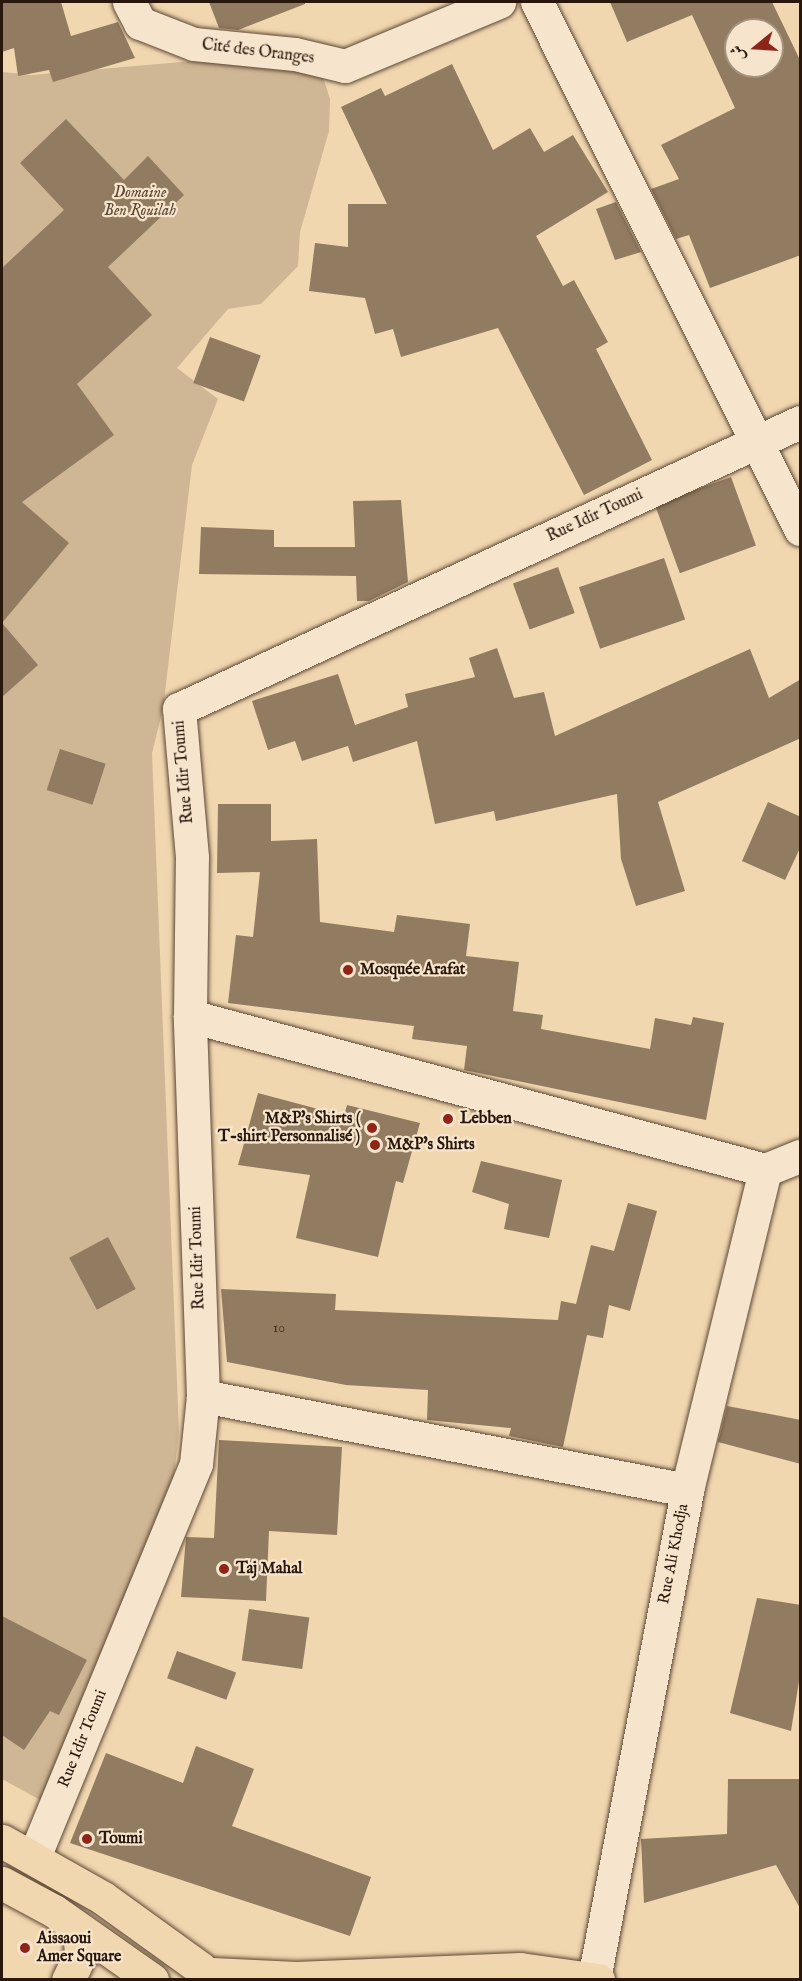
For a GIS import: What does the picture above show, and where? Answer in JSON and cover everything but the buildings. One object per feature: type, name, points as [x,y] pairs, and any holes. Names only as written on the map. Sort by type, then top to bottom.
[{"type":"main road","points":[[2,1841],[34,1857],[129,1914],[210,1974]]},
{"type":"main road","points":[[2,1883],[79,1929],[152,1980],[174,1967],[210,1974],[296,1978],[520,1969],[596,1979]]},
{"type":"main road","points":[[68,1980],[81,1953],[79,1929]]},
{"type":"main road","points":[[89,1980],[138,1980]]},
{"type":"street","name":"Cité des Oranges","points":[[129,2],[140,23],[194,44],[295,54],[345,66],[499,2]]},
{"type":"street","points":[[537,2],[754,442],[801,529]]},
{"type":"street","points":[[754,442],[801,422]]},
{"type":"street","name":"Rue Idir Toumi","points":[[34,1857],[196,1464],[203,1396],[190,1016],[192,857],[179,709],[754,442]]},
{"type":"street","points":[[190,1016],[765,1170],[801,1156]]},
{"type":"street","name":"Rue Ali Khodja","points":[[596,1979],[687,1490],[765,1170]]},
{"type":"street","points":[[203,1396],[687,1490]]},
{"type":"green space","name":"Domaine Ben Rouilah","points":[[250,56],[323,77],[330,99],[329,131],[300,232],[298,266],[261,304],[228,309],[177,368],[218,399],[192,465],[163,709],[152,753],[179,1433],[174,1475],[42,1801],[2,1779],[2,72],[32,75]]},
{"type":"place","name":"Mosquée Arafat","points":[[348,970]]},
{"type":"place","name":"Lebben","points":[[448,1119]]},
{"type":"place","name":"M&P's Shirts ( T-shirt Personnalisé )","points":[[372,1128]]},
{"type":"place","name":"M&P's Shirts","points":[[375,1145]]},
{"type":"place","name":"Taj Mahal","points":[[224,1569]]},
{"type":"place","name":"Toumi","points":[[87,1839]]},
{"type":"place","name":"Aissaoui Amer Square","points":[[25,1948]]}]
